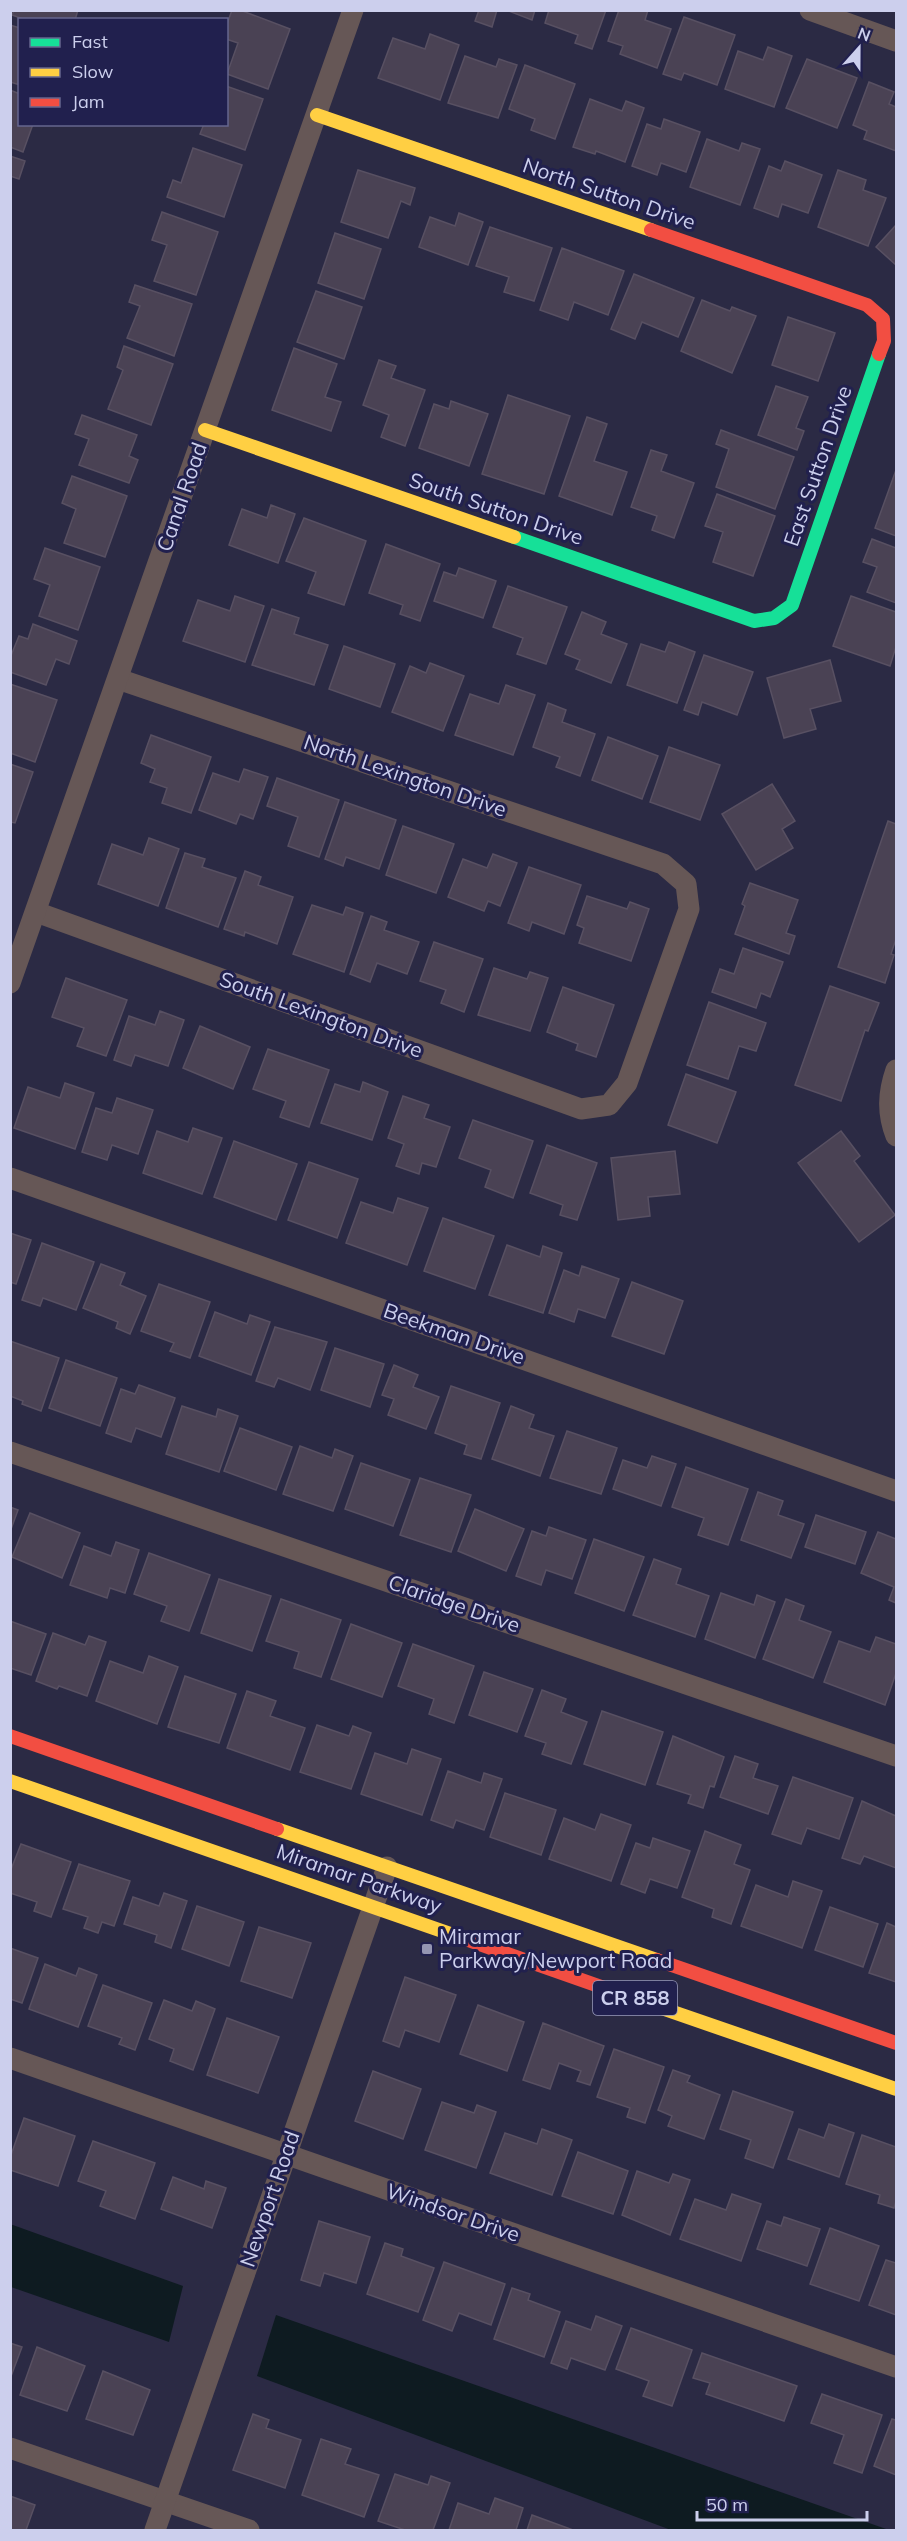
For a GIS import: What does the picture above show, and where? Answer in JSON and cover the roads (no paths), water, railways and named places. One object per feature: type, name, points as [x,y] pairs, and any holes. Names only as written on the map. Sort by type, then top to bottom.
[{"type":"main road","name":"North Sutton Drive","points":[[317,115],[867,305],[883,319]]},
{"type":"main road","name":"East Sutton Drive","points":[[774,618],[792,605],[884,341],[883,319]]},
{"type":"main road","name":"South Sutton Drive","points":[[206,430],[754,621],[774,618]]},
{"type":"main road","name":"Miramar Parkway","points":[[10,1736],[897,2043]]},
{"type":"main road","name":"Miramar Parkway","points":[[10,1781],[897,2089]]},
{"type":"street","name":"Canal Road","points":[[10,983],[352,10]]},
{"type":"street","points":[[810,10],[897,41]]},
{"type":"street","name":"North Lexington Drive","points":[[118,679],[663,864],[686,884],[689,909],[627,1083],[609,1105]]},
{"type":"street","name":"South Lexington Drive","points":[[36,912],[581,1108],[609,1105]]},
{"type":"street","points":[[893,1127],[890,1088],[897,1070]]},
{"type":"street","name":"Beekman Drive","points":[[10,1178],[897,1491]]},
{"type":"street","name":"Claridge Drive","points":[[10,1452],[897,1756]]},
{"type":"street","name":"Newport Road","points":[[155,2530],[387,1867]]},
{"type":"street","name":"Windsor Drive","points":[[10,2058],[897,2367]]},
{"type":"street","points":[[10,2448],[249,2530]]},
{"type":"place","name":"Miramar Parkway/Newport Road","points":[[427,1949]]}]
